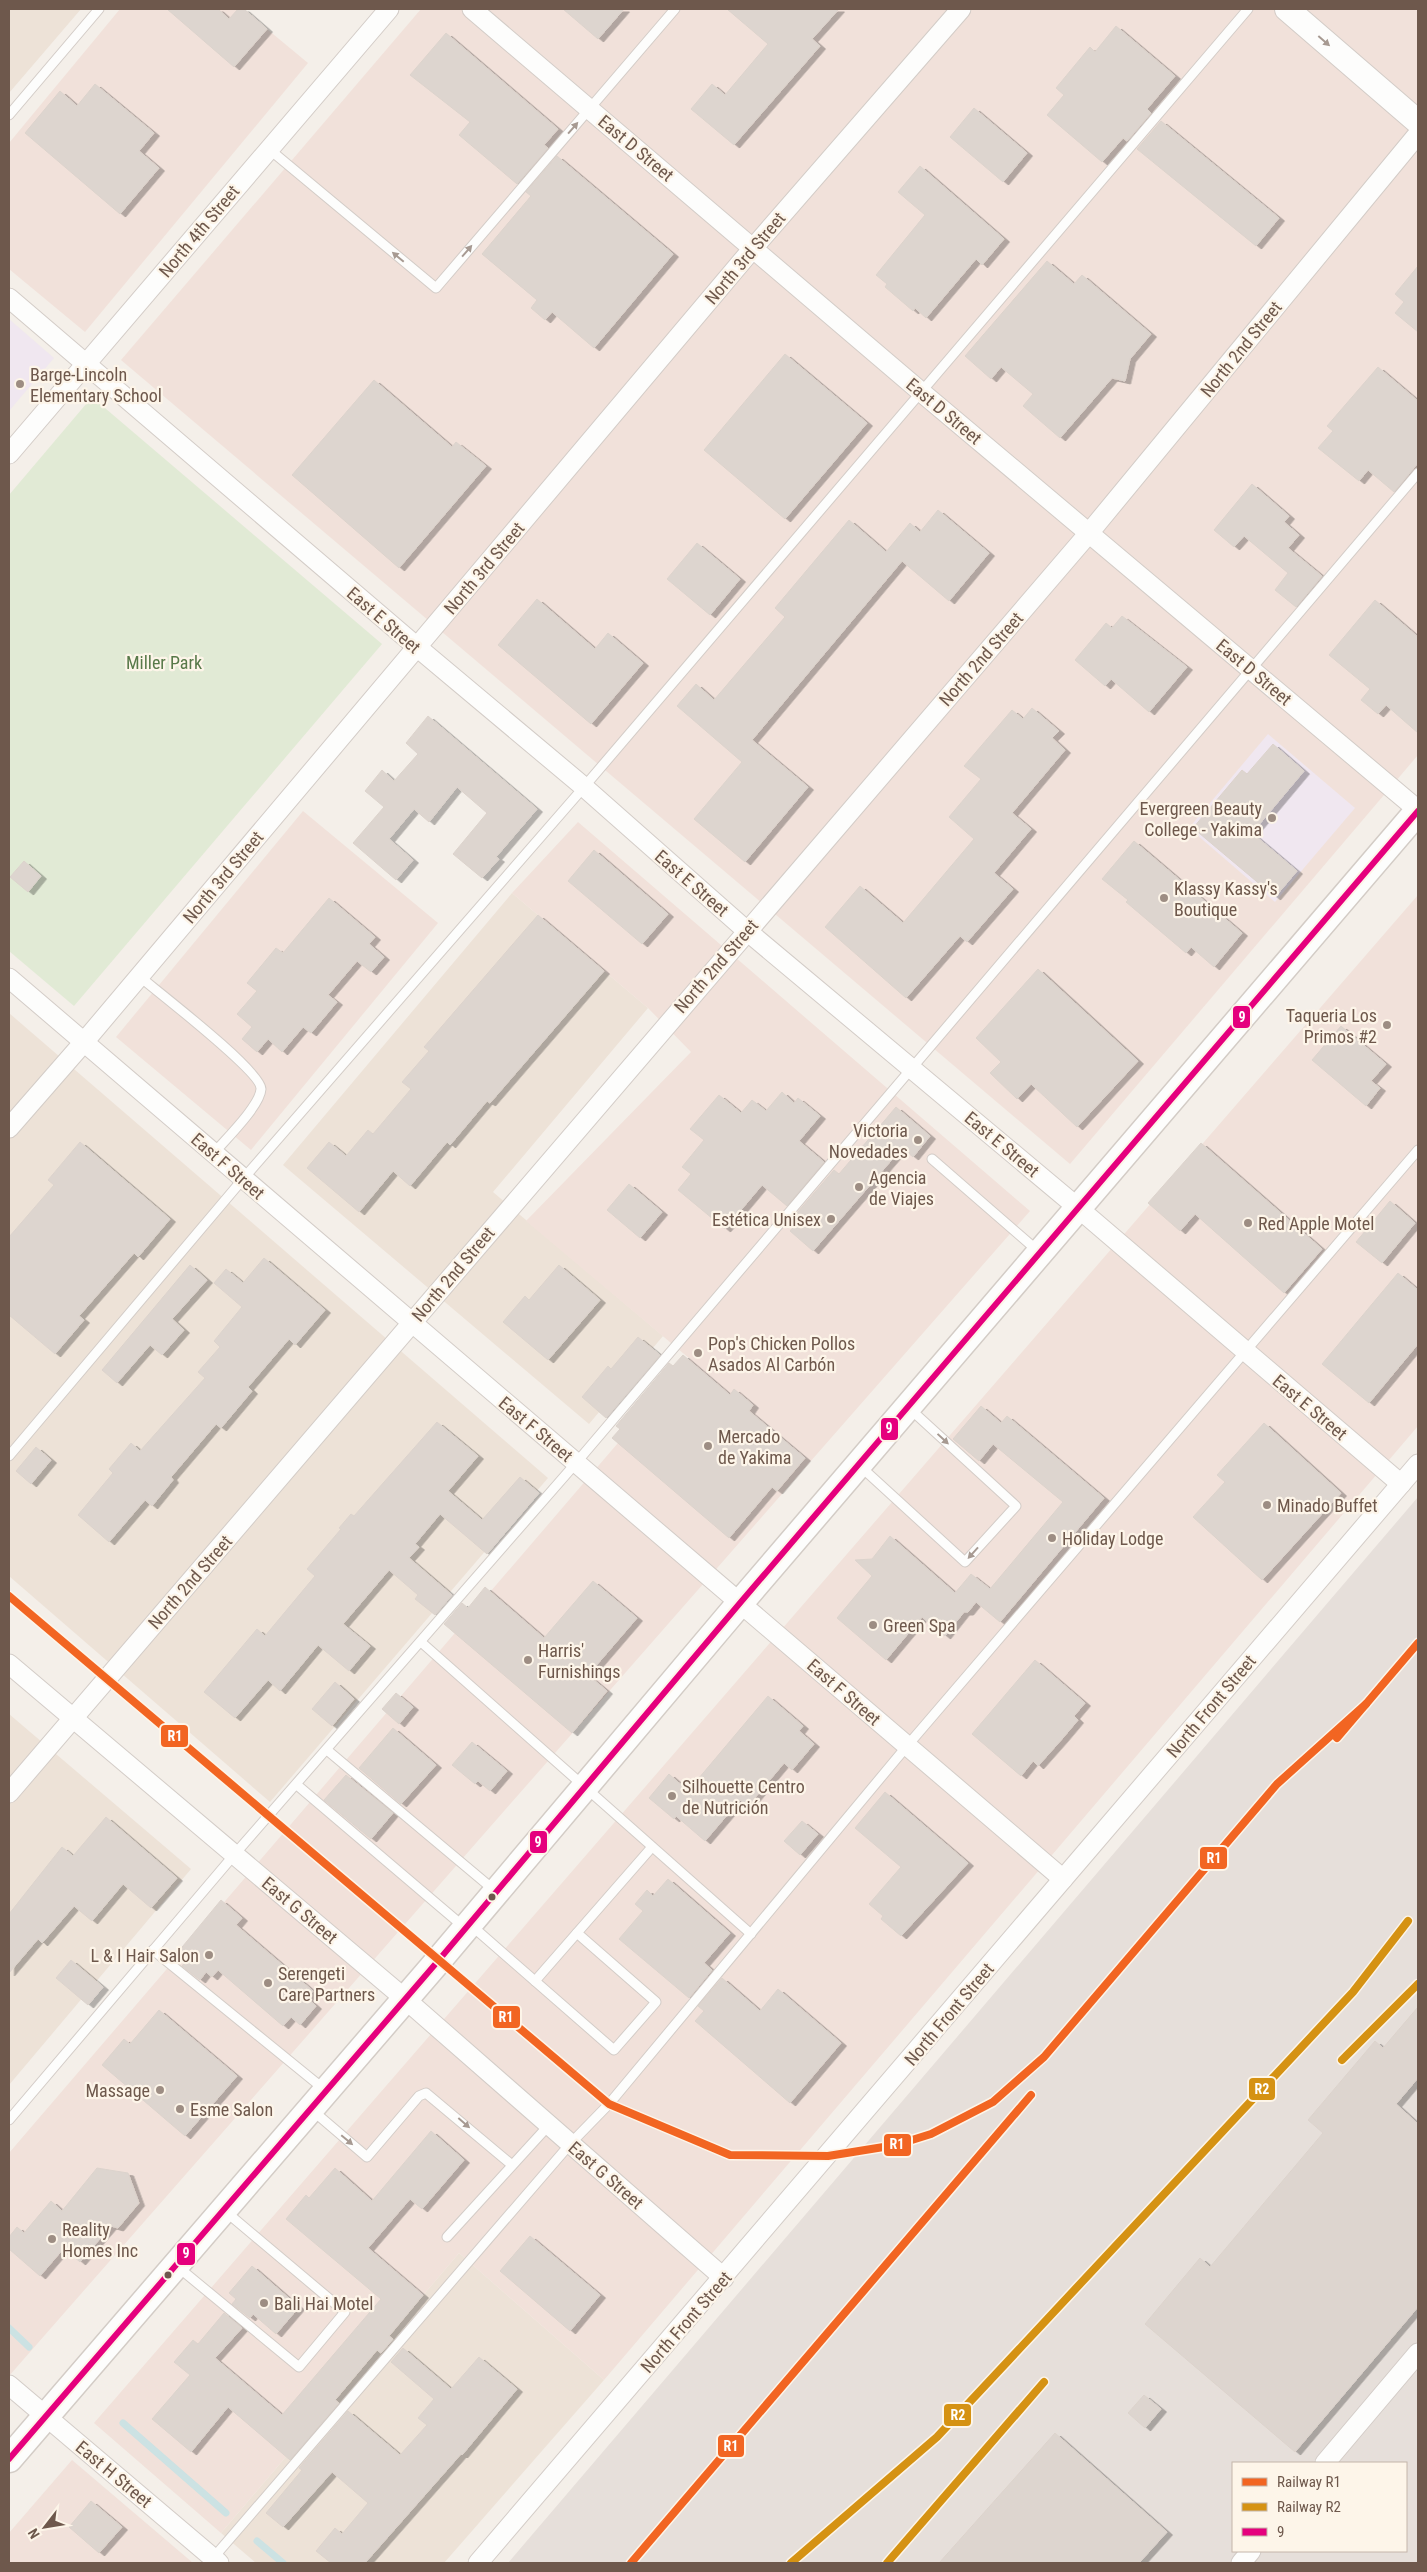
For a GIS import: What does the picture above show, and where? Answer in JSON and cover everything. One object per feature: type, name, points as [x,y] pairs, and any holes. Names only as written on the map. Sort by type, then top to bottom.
[{"type":"main road","points":[[9,2459],[317,2099],[468,1926],[740,1602],[1418,810]]},
{"type":"street","name":"North 4th Street","points":[[9,454],[390,9]]},
{"type":"street","name":"East D Street","points":[[472,9],[754,247],[920,391],[1418,810]]},
{"type":"street","name":"North 3rd Street","points":[[9,1128],[84,1042],[754,247],[961,9]]},
{"type":"street","points":[[1287,9],[1418,122]]},
{"type":"street","name":"North 2nd Street","points":[[9,1794],[746,931],[1090,533],[1418,134]]},
{"type":"street","name":"East E Street","points":[[9,298],[416,647],[584,788],[746,931],[1077,1207],[1401,1484]]},
{"type":"street","name":"East F Street","points":[[9,978],[1063,1879]]},
{"type":"street","name":"North Front Street","points":[[478,2563],[724,2278],[1418,1464]]},
{"type":"street","name":"East G Street","points":[[9,1664],[404,1998],[724,2278]]},
{"type":"street","points":[[1326,2462],[1418,2353]]},
{"type":"street","name":"East H Street","points":[[9,2384],[215,2562]]},
{"type":"street","points":[[1241,2563],[1251,2552]]},
{"type":"lane","points":[[9,115],[99,9]]},
{"type":"lane","points":[[269,150],[436,288],[675,9]]},
{"type":"lane","points":[[9,1456],[244,1179],[584,788],[920,391],[1248,9]]},
{"type":"lane","points":[[9,2120],[234,1855],[576,1463],[1418,473]]},
{"type":"lane","points":[[139,976],[218,1041],[257,1077],[262,1088],[258,1100],[214,1153]]},
{"type":"lane","points":[[215,2562],[220,2550],[571,2144],[610,2104],[907,1746],[1418,1150]]},
{"type":"lane","points":[[932,1159],[1039,1252]]},
{"type":"lane","points":[[858,1464],[965,1562],[1016,1506],[907,1406]]},
{"type":"lane","points":[[420,1642],[751,1934]]},
{"type":"lane","points":[[327,1750],[496,1892]]},
{"type":"lane","points":[[297,1785],[535,1981],[614,2050],[656,2002],[577,1933]]},
{"type":"lane","points":[[535,1981],[652,1847]]},
{"type":"lane","points":[[153,1950],[317,2099],[367,2156],[419,2096],[426,2093],[512,2165]]},
{"type":"lane","points":[[448,2237],[549,2125]]},
{"type":"lane","points":[[175,2264],[299,2367],[346,2312],[223,2209]]},
{"type":"shaded area","points":[[9,9],[81,9],[9,93]]},
{"type":"shaded area","points":[[120,9],[243,9],[308,63],[85,332],[9,269],[9,143]]},
{"type":"shaded area","points":[[421,9],[1418,9],[1418,755],[1070,1164],[121,360]]},
{"type":"shaded area","name":"Barge-Lincoln Elementary School","points":[[9,319],[54,358],[9,411]]},
{"type":"shaded area","name":"Evergreen Beauty College - Yakima","points":[[1268,734],[1355,808],[1275,902],[1189,828]]},
{"type":"shaded area","points":[[303,811],[438,923],[251,1150],[116,1037]]},
{"type":"shaded area","points":[[578,822],[1030,1211],[9,2376],[9,2153],[690,1359],[526,1221],[691,1052],[648,1008],[512,893]]},
{"type":"shaded area","points":[[512,893],[648,1008],[493,1192],[663,1336],[589,1424],[283,1165]]},
{"type":"shaded area","points":[[1418,895],[1418,1426],[604,2380],[459,2253],[221,2533],[94,2423]]},
{"type":"shaded area","points":[[9,1013],[548,1478],[270,1802],[9,1576]]},
{"type":"shaded area","points":[[1418,1497],[1418,2563],[508,2563]]},
{"type":"shaded area","points":[[9,1714],[191,1869],[9,2085]]},
{"type":"shaded area","points":[[459,2253],[604,2380],[444,2563],[256,2563],[221,2533]]},
{"type":"shaded area","points":[[72,2460],[193,2563],[9,2563],[9,2533]]},
{"type":"green space","name":"Miller Park","points":[[92,397],[382,644],[74,1006],[9,951],[9,495]]},
{"type":"building","points":[[167,9],[218,9],[229,19],[238,9],[244,9],[267,29],[234,67]]},
{"type":"building","points":[[563,9],[624,9],[598,39]]},
{"type":"building","points":[[727,9],[839,9],[812,39],[820,46],[734,145],[691,109],[712,84],[725,95],[768,44]]},
{"type":"building","points":[[1116,26],[1175,76],[1147,109],[1151,113],[1127,141],[1123,138],[1102,162],[1047,115],[1064,95],[1056,88],[1090,47],[1095,52]]},
{"type":"building","points":[[446,33],[558,129],[544,145],[548,148],[517,184],[459,135],[470,122],[410,75]]},
{"type":"building","points":[[95,84],[154,133],[139,151],[159,168],[120,214],[25,133],[60,91],[77,106]]},
{"type":"building","points":[[974,108],[1027,153],[1003,182],[950,137]]},
{"type":"building","points":[[1161,121],[1279,218],[1256,246],[1137,149]]},
{"type":"building","points":[[557,156],[673,254],[594,348],[552,312],[545,320],[531,308],[537,300],[482,254],[531,196],[526,192]]},
{"type":"building","points":[[920,166],[1004,239],[982,265],[976,259],[926,318],[915,308],[913,311],[885,287],[887,284],[876,275],[925,215],[898,192]]},
{"type":"building","points":[[1047,261],[1074,284],[1082,275],[1151,334],[1130,359],[1125,381],[1112,378],[1060,438],[1023,406],[1033,394],[1001,367],[991,379],[965,356]]},
{"type":"building","points":[[1418,266],[1418,332],[1395,313],[1404,302],[1395,294]]},
{"type":"building","points":[[785,354],[867,423],[785,519],[704,450]]},
{"type":"building","points":[[1378,367],[1418,401],[1418,463],[1394,492],[1368,470],[1359,481],[1318,448],[1333,431],[1327,426]]},
{"type":"building","points":[[374,380],[452,447],[456,442],[486,466],[399,568],[292,475]]},
{"type":"building","points":[[1252,484],[1289,516],[1284,522],[1299,535],[1288,548],[1322,576],[1296,607],[1275,590],[1288,573],[1244,536],[1234,547],[1214,530]]},
{"type":"building","points":[[938,510],[989,553],[949,601],[902,561],[752,740],[808,787],[745,862],[694,819],[742,762],[677,706],[696,684],[714,700],[785,617],[775,608],[849,520],[886,552],[910,523],[920,532]]},
{"type":"building","points":[[697,543],[740,579],[710,615],[667,579]]},
{"type":"building","points":[[537,599],[595,649],[608,633],[643,663],[591,724],[498,645]]},
{"type":"building","points":[[1375,600],[1418,637],[1418,733],[1386,705],[1378,714],[1361,700],[1370,689],[1329,655]]},
{"type":"building","points":[[1122,616],[1187,667],[1149,712],[1111,679],[1105,686],[1075,660],[1106,623],[1112,628]]},
{"type":"building","points":[[1032,708],[1059,731],[1052,738],[1065,750],[1012,813],[1031,829],[994,873],[1013,889],[967,942],[960,936],[906,998],[825,927],[860,886],[903,923],[974,839],[949,817],[981,779],[964,766],[1012,710],[1023,719]]},
{"type":"building","points":[[428,716],[537,809],[496,857],[499,859],[482,878],[453,854],[487,813],[457,787],[429,822],[414,809],[389,839],[413,860],[396,880],[353,843],[384,807],[365,791],[382,770],[394,781],[418,754],[406,743]]},
{"type":"building","points":[[1273,744],[1304,771],[1252,833],[1297,871],[1275,897],[1193,828],[1242,770],[1247,774]]},
{"type":"building","points":[[1134,841],[1242,933],[1214,967],[1191,947],[1186,953],[1102,879]]},
{"type":"building","points":[[594,850],[668,914],[642,944],[568,881]]},
{"type":"building","points":[[24,861],[41,876],[28,892],[10,877]]},
{"type":"building","points":[[329,898],[375,937],[369,944],[384,957],[371,972],[357,961],[328,995],[337,1002],[311,1033],[303,1027],[282,1052],[268,1039],[257,1052],[242,1039],[252,1027],[237,1014],[257,991],[247,983],[276,948],[283,953]]},
{"type":"building","points":[[538,915],[604,971],[490,1103],[487,1101],[450,1145],[447,1142],[410,1186],[393,1171],[359,1212],[307,1168],[329,1142],[346,1156],[368,1130],[373,1134],[411,1089],[402,1082],[429,1051],[424,1047]]},
{"type":"building","points":[[1038,969],[1138,1061],[1077,1127],[1031,1084],[1017,1099],[990,1073],[1001,1062],[976,1038]]},
{"type":"building","points":[[1341,1026],[1386,1064],[1371,1081],[1380,1088],[1366,1106],[1312,1060]]},
{"type":"building","points":[[782,1092],[794,1103],[798,1098],[820,1116],[799,1141],[824,1162],[787,1206],[762,1185],[725,1229],[678,1190],[691,1174],[682,1167],[704,1140],[690,1129],[719,1095],[741,1113],[752,1100],[766,1111]]},
{"type":"building","points":[[896,1107],[930,1136],[913,1157],[902,1148],[813,1251],[790,1231],[801,1218],[796,1214],[834,1170],[839,1174]]},
{"type":"building","points":[[80,1142],[170,1219],[138,1257],[134,1253],[79,1316],[84,1320],[55,1354],[9,1315],[9,1237],[54,1185],[48,1180]]},
{"type":"building","name":"Red Apple Motel","points":[[1201,1143],[1322,1249],[1284,1293],[1195,1214],[1180,1231],[1148,1203]]},
{"type":"building","points":[[629,1184],[662,1212],[640,1238],[607,1210]]},
{"type":"building","points":[[1390,1201],[1415,1223],[1382,1263],[1356,1242]]},
{"type":"building","points":[[264,1258],[325,1310],[295,1345],[289,1339],[248,1387],[252,1391],[221,1428],[216,1424],[171,1477],[173,1480],[152,1506],[145,1500],[109,1542],[78,1515],[113,1473],[109,1469],[131,1443],[140,1451],[205,1378],[198,1372],[220,1347],[214,1341],[242,1307],[214,1283],[226,1269],[243,1283]]},
{"type":"building","points":[[190,1265],[207,1280],[172,1319],[184,1330],[162,1355],[150,1345],[117,1383],[102,1370]]},
{"type":"building","points":[[559,1265],[600,1300],[548,1360],[503,1322],[525,1296],[529,1300]]},
{"type":"building","points":[[1398,1273],[1418,1290],[1418,1344],[1369,1403],[1322,1364]]},
{"type":"building","points":[[638,1337],[660,1355],[606,1418],[582,1397],[608,1366],[611,1369]]},
{"type":"building","points":[[683,1355],[730,1395],[734,1389],[753,1405],[749,1411],[805,1458],[777,1491],[772,1487],[729,1538],[612,1438],[620,1429],[616,1426],[669,1363],[673,1366]]},
{"type":"building","points":[[981,1406],[1001,1423],[1007,1416],[1104,1498],[1000,1622],[976,1602],[968,1612],[964,1612],[945,1636],[922,1617],[886,1660],[837,1618],[872,1576],[855,1560],[872,1559],[890,1536],[955,1593],[971,1574],[990,1589],[1063,1502],[993,1444],[979,1461],[953,1439]]},
{"type":"building","points":[[437,1422],[478,1456],[448,1491],[482,1520],[520,1477],[539,1493],[487,1554],[440,1514],[415,1544],[419,1547],[409,1558],[452,1595],[435,1615],[415,1599],[418,1595],[389,1570],[343,1624],[370,1646],[349,1671],[318,1645],[280,1691],[268,1680],[235,1718],[204,1692],[257,1629],[265,1636],[315,1576],[307,1569],[341,1529],[339,1528],[351,1514],[354,1516]]},
{"type":"building","name":"Minado Buffet","points":[[1264,1423],[1341,1493],[1262,1580],[1193,1517],[1225,1482],[1217,1475]]},
{"type":"building","points":[[36,1447],[51,1460],[31,1484],[16,1471]]},
{"type":"building","name":"Harris' Furnishings","points":[[593,1581],[637,1618],[588,1675],[607,1691],[572,1733],[444,1624],[462,1603],[468,1608],[485,1587],[544,1638]]},
{"type":"building","points":[[1035,1660],[1085,1703],[1074,1716],[1078,1720],[1062,1739],[1038,1766],[1033,1761],[1021,1776],[972,1734]]},
{"type":"building","points":[[335,1682],[354,1699],[332,1726],[312,1709]]},
{"type":"building","points":[[396,1693],[413,1707],[399,1724],[382,1709]]},
{"type":"building","points":[[768,1696],[803,1726],[799,1731],[814,1744],[792,1770],[784,1763],[748,1806],[740,1800],[705,1841],[676,1816],[674,1819],[649,1798],[669,1774],[688,1791]]},
{"type":"building","points":[[393,1728],[436,1765],[401,1804],[359,1768]]},
{"type":"building","points":[[472,1742],[507,1771],[490,1791],[478,1781],[475,1784],[452,1765]]},
{"type":"building","points":[[346,1775],[393,1813],[371,1839],[324,1800]]},
{"type":"building","points":[[885,1792],[968,1863],[901,1936],[881,1919],[883,1916],[869,1904],[901,1867],[855,1828]]},
{"type":"building","points":[[106,1817],[177,1878],[151,1908],[123,1884],[92,1921],[74,1906],[42,1943],[38,1939],[9,1973],[9,1914],[62,1847],[73,1856]]},
{"type":"building","points":[[802,1821],[818,1834],[800,1855],[784,1841]]},
{"type":"building","points":[[668,1879],[730,1933],[704,1963],[712,1970],[689,1998],[619,1939],[643,1911],[635,1904],[647,1890],[653,1896]]},
{"type":"building","points":[[221,1900],[242,1918],[236,1925],[313,1991],[307,1998],[316,2006],[300,2025],[291,2017],[283,2026],[218,1970],[212,1977],[206,1972],[200,1980],[182,1966],[187,1960],[178,1952]]},
{"type":"building","points":[[71,1960],[103,1987],[88,2005],[56,1978]]},
{"type":"building","points":[[722,1978],[760,2011],[778,1989],[841,2043],[790,2103],[695,2021],[704,2011],[698,2006]]},
{"type":"building","points":[[1418,2007],[1418,2078],[1396,2104],[1418,2124],[1418,2307],[1295,2452],[1145,2324],[1200,2258],[1210,2267],[1323,2133],[1308,2120],[1375,2041],[1383,2048]]},
{"type":"building","points":[[159,2010],[237,2076],[185,2136],[102,2065],[124,2039],[130,2044]]},
{"type":"building","points":[[431,2131],[464,2160],[422,2209],[410,2199],[368,2248],[423,2295],[389,2336],[393,2339],[381,2353],[377,2350],[335,2400],[339,2403],[290,2460],[228,2407],[191,2452],[152,2419],[190,2375],[174,2362],[193,2340],[198,2344],[224,2313],[242,2328],[215,2358],[282,2415],[381,2299],[286,2219],[306,2195],[309,2198],[335,2168],[372,2201]]},
{"type":"building","points":[[97,2168],[128,2173],[139,2203],[118,2228],[111,2226],[80,2262],[64,2248],[40,2276],[9,2249],[9,2237],[17,2227],[24,2233],[51,2201],[62,2211]]},
{"type":"building","points":[[530,2236],[600,2295],[570,2331],[500,2271]]},
{"type":"building","name":"Bali Hai Motel","points":[[252,2266],[299,2307],[276,2334],[253,2314],[250,2318],[232,2304],[236,2299],[229,2293]]},
{"type":"building","points":[[403,2348],[451,2389],[479,2357],[517,2389],[462,2455],[365,2563],[331,2563],[316,2551],[335,2528],[342,2534],[368,2503],[332,2472],[283,2527],[266,2513],[302,2470],[299,2468],[348,2411],[400,2455],[427,2425],[418,2418],[434,2399],[391,2362]]},
{"type":"building","points":[[1144,2395],[1161,2409],[1145,2428],[1128,2413]]},
{"type":"building","points":[[1055,2433],[1167,2532],[1139,2563],[939,2563]]},
{"type":"building","points":[[91,2501],[122,2527],[99,2553],[69,2527]]},
{"type":"waterway","points":[[9,2328],[29,2347]]},
{"type":"waterway","points":[[123,2423],[226,2513]]},
{"type":"waterway","points":[[257,2541],[283,2563]]},
{"type":"rail line","name":"R1","points":[[9,1596],[609,2104],[730,2155],[828,2156],[896,2145],[931,2134],[993,2102],[1044,2057],[1277,1784],[1366,1704]]},
{"type":"rail line","name":"R1","points":[[1337,1738],[1418,1643]]},
{"type":"rail line","name":"R2","points":[[791,2563],[937,2437],[1353,1992],[1408,1921]]},
{"type":"rail line","name":"R2","points":[[1342,2060],[1418,1984]]},
{"type":"rail line","name":"R1","points":[[631,2563],[1031,2095]]},
{"type":"rail line","name":"R2","points":[[887,2563],[1044,2382]]},
{"type":"transit line","name":"9","points":[[9,2459],[438,1961],[740,1603],[1418,811]]},
{"type":"place","name":"Barge-Lincoln Elementary School","points":[[20,384]]},
{"type":"place","name":"Evergreen Beauty College - Yakima","points":[[1272,818]]},
{"type":"place","name":"Klassy Kassy's Boutique","points":[[1164,898]]},
{"type":"place","name":"Taqueria Los Primos #2","points":[[1387,1025]]},
{"type":"place","name":"Victoria Novedades","points":[[918,1140]]},
{"type":"place","name":"Agencia de Viajes","points":[[859,1187]]},
{"type":"place","name":"Estética Unisex","points":[[831,1219]]},
{"type":"place","name":"Red Apple Motel","points":[[1248,1223]]},
{"type":"place","name":"Pop's Chicken Pollos Asados Al Carbón","points":[[698,1353]]},
{"type":"place","name":"Mercado de Yakima","points":[[708,1446]]},
{"type":"place","name":"Minado Buffet","points":[[1267,1505]]},
{"type":"place","name":"Holiday Lodge","points":[[1052,1538]]},
{"type":"place","name":"Green Spa","points":[[873,1625]]},
{"type":"place","name":"Harris' Furnishings","points":[[528,1660]]},
{"type":"place","name":"Silhouette Centro de Nutrición","points":[[672,1796]]},
{"type":"place","name":"L & I Hair Salon","points":[[209,1955]]},
{"type":"place","name":"Serengeti Care Partners","points":[[268,1983]]},
{"type":"place","name":"Massage","points":[[160,2090]]},
{"type":"place","name":"Esme Salon","points":[[180,2109]]},
{"type":"place","name":"Reality Homes Inc","points":[[52,2239]]},
{"type":"place","name":"Bali Hai Motel","points":[[264,2303]]}]
